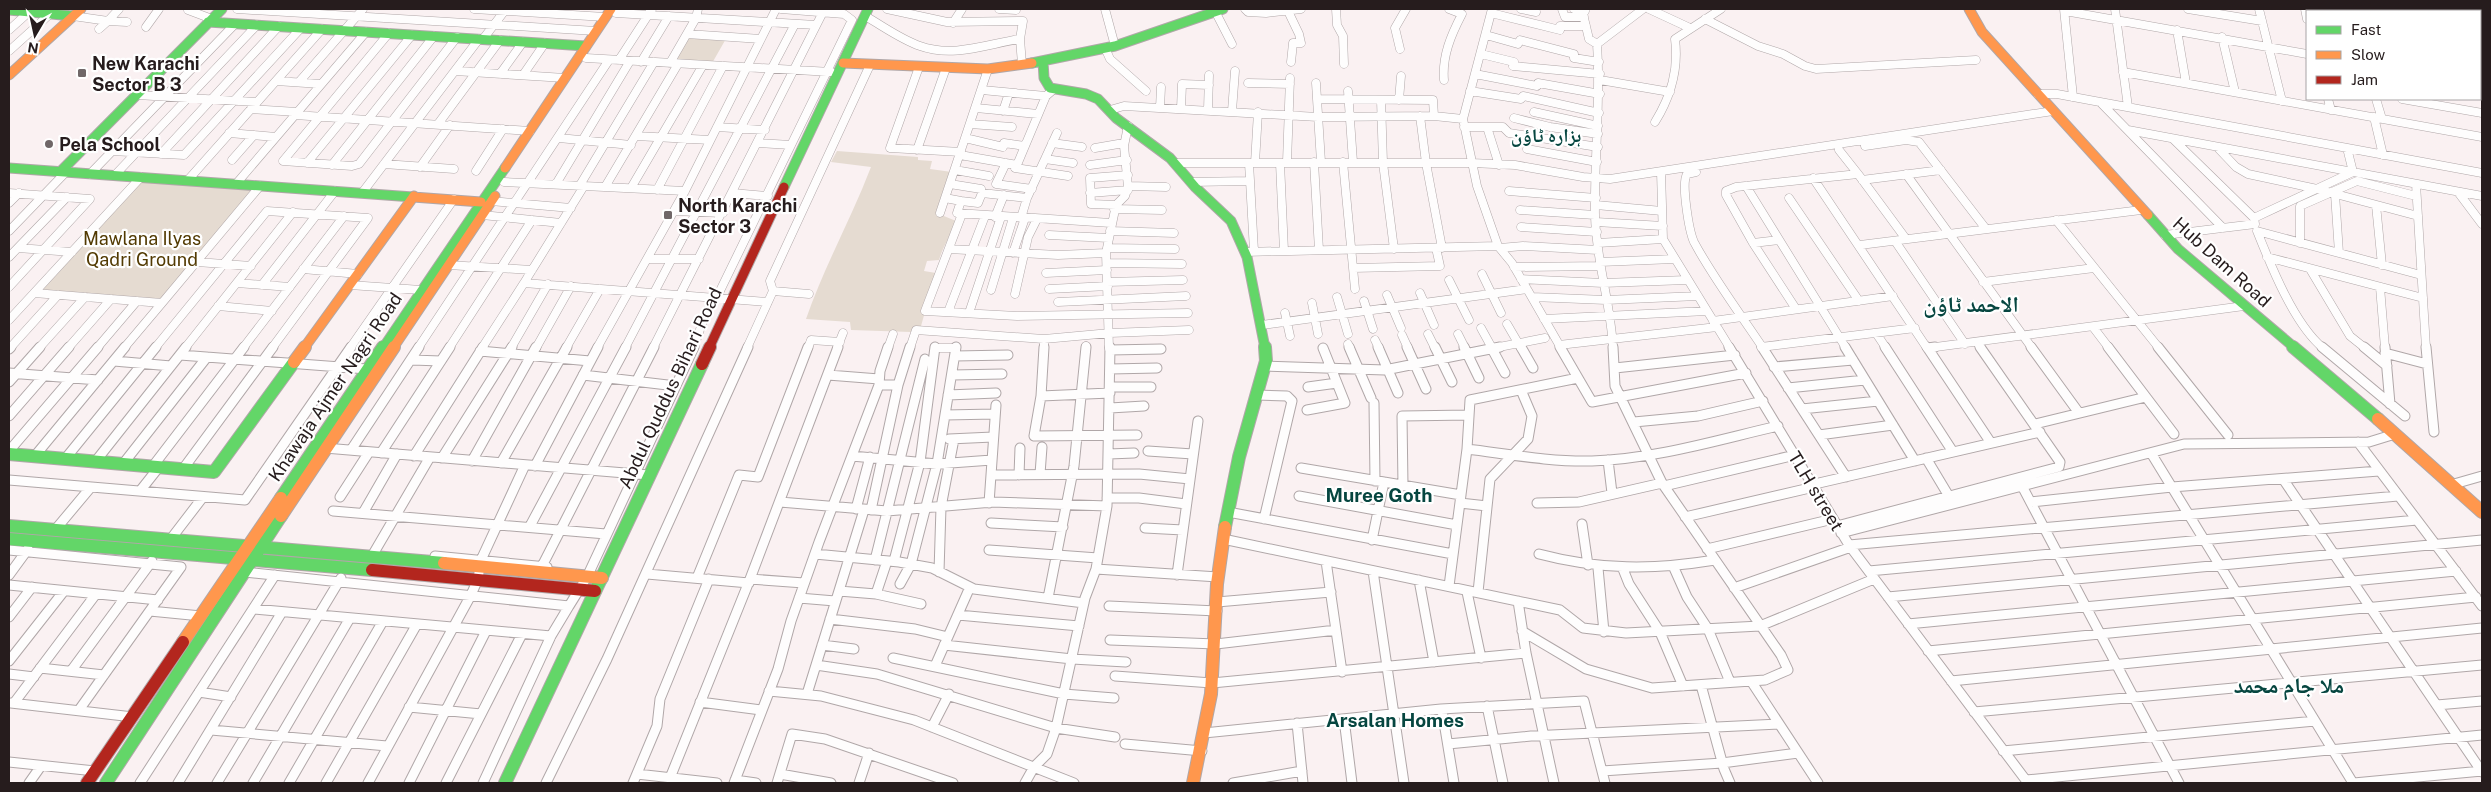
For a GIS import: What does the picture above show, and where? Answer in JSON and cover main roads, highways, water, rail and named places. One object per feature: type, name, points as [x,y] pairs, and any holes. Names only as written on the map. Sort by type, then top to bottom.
[{"type":"main road","points":[[64,172],[137,94],[222,9]]},
{"type":"main road","name":"Hub Dam Road","points":[[1969,9],[1982,32],[2141,210],[2194,264],[2454,484],[2482,512]]},
{"type":"main road","points":[[9,10],[50,14],[77,12]]},
{"type":"main road","points":[[841,68],[870,65],[988,69],[1043,61],[1110,47],[1217,10]]},
{"type":"main road","points":[[9,75],[77,12]]},
{"type":"main road","name":"Khawaja Ajmer Nagri Road","points":[[87,783],[421,290],[482,216],[486,202],[504,182],[509,168],[530,132],[596,31],[613,12]]},
{"type":"main road","name":"Khawaja Ajmer Nagri Road","points":[[106,783],[448,265],[455,247],[586,58],[613,12]]},
{"type":"main road","name":"Abdul Quddus Bihari Road","points":[[505,783],[866,12]]},
{"type":"main road","points":[[210,20],[234,24],[586,46]]},
{"type":"main road","points":[[1043,61],[1045,81],[1049,92],[1093,96],[1175,163],[1191,182],[1231,221],[1250,252],[1267,353],[1239,457],[1223,539],[1218,577],[1216,644],[1212,683],[1202,751],[1193,783]]},
{"type":"main road","points":[[9,168],[486,202]]},
{"type":"main road","points":[[9,454],[211,472],[217,470],[414,196]]},
{"type":"main road","points":[[9,526],[249,546],[264,544],[481,563],[588,574],[602,578]]},
{"type":"main road","points":[[9,539],[478,579],[595,591]]},
{"type":"place","name":"New Karachi Sector B 3","points":[[82,73]]},
{"type":"place","name":"Pela School","points":[[49,144]]},
{"type":"place","name":"North Karachi Sector 3","points":[[668,215]]},
{"type":"district","name":"ہزارہ ٹاؤن","points":[[1546,135]]},
{"type":"district","name":"الاحمد ٹاؤن","points":[[1971,304]]},
{"type":"district","name":"Muree Goth","points":[[1379,495]]},
{"type":"district","name":"ملا جام محمد","points":[[2289,685]]},
{"type":"district","name":"Arsalan Homes","points":[[1395,720]]},
{"type":"park label","name":"Mawlana Ilyas Qadri Ground","points":[[142,248]]}]
